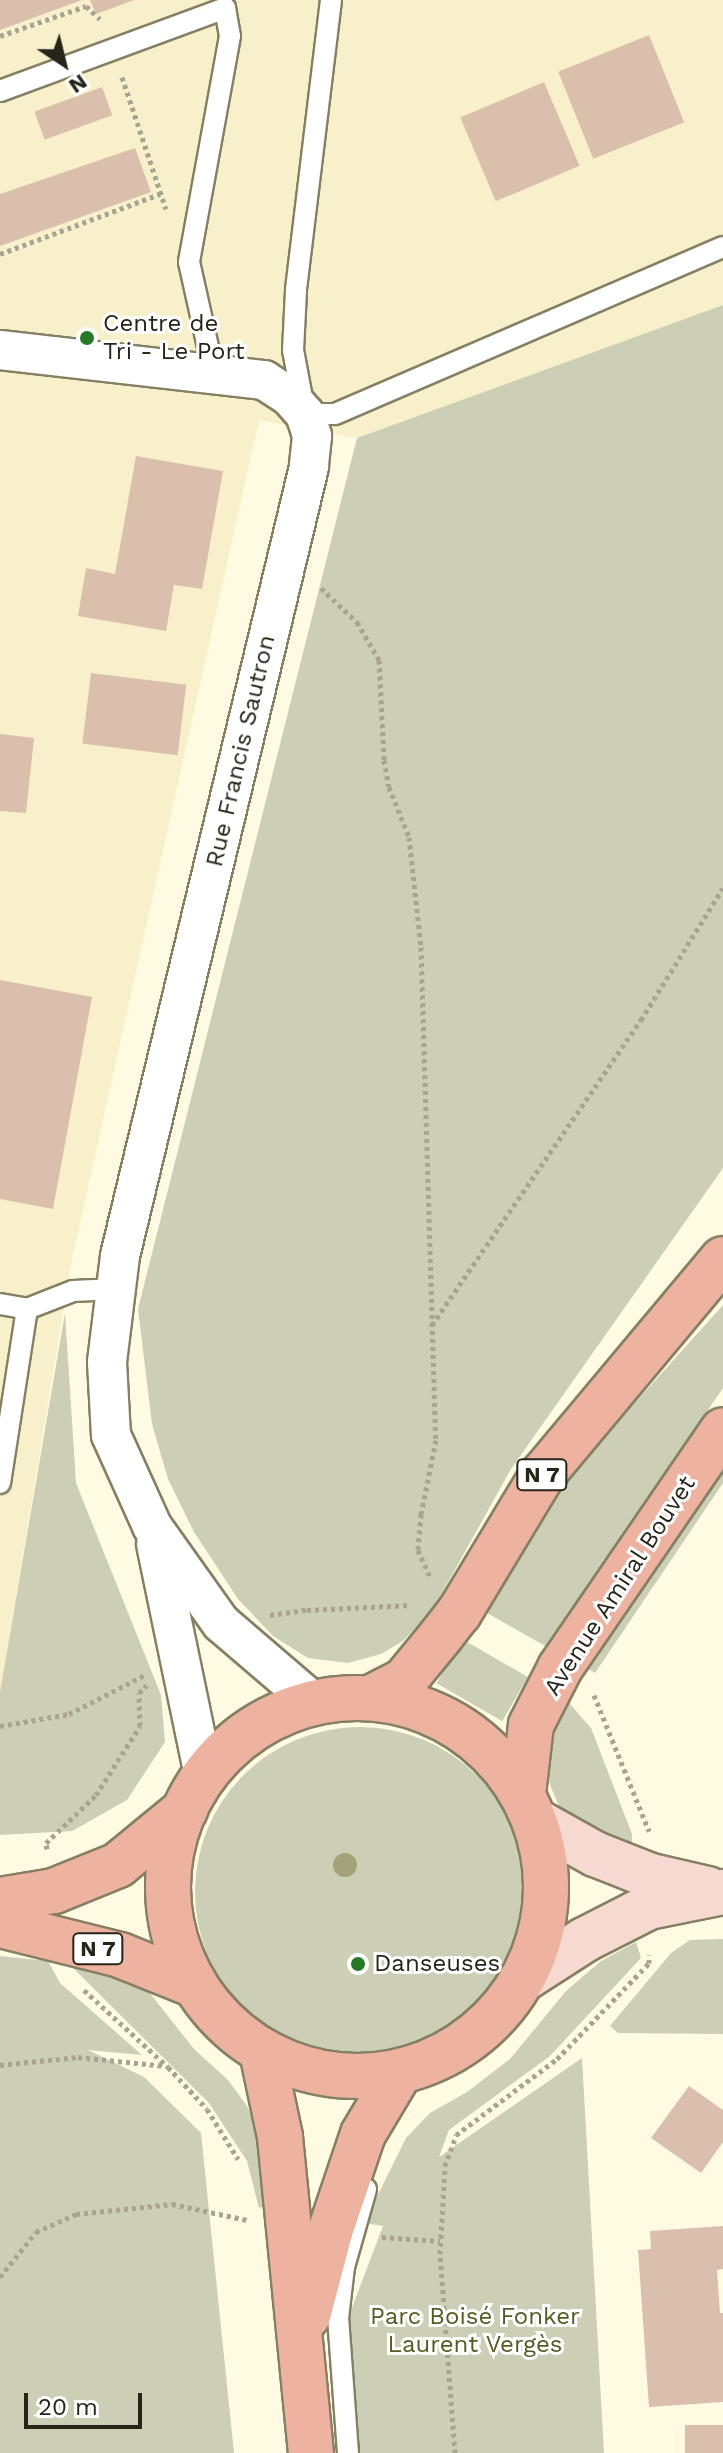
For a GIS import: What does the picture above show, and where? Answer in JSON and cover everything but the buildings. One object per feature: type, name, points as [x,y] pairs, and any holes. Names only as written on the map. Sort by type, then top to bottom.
[{"type":"main road","name":"N 7","points":[[374,1696],[404,1681],[440,1637],[459,1613],[543,1474],[723,1259]]},
{"type":"main road","name":"Avenue Amiral Bouvet","points":[[530,1807],[531,1725],[560,1668],[723,1430]]},
{"type":"main road","points":[[0,1900],[54,1891],[118,1865],[195,1793],[230,1744],[268,1718],[312,1701],[342,1696],[374,1696],[424,1708],[470,1733],[530,1807],[650,1892],[722,1892]]},
{"type":"main road","points":[[195,1793],[171,1850],[166,1888],[171,1937],[192,1984],[223,2023],[262,2052],[306,2070],[353,2077],[400,2072],[449,2053],[491,2022],[522,1980],[543,1929],[547,1875],[530,1807]]},
{"type":"main road","points":[[522,1980],[650,1892]]},
{"type":"main road","name":"N 7","points":[[0,1925],[62,1938],[120,1955],[192,1984]]},
{"type":"main road","points":[[262,2052],[280,2137],[311,2453]]},
{"type":"main road","points":[[302,2337],[330,2232],[363,2134],[400,2072]]},
{"type":"street","points":[[0,350],[264,380],[290,397],[305,414]]},
{"type":"street","name":"Rue Francis Sautron","points":[[152,1526],[111,1435],[107,1362],[120,1256],[309,467],[312,436],[305,414]]},
{"type":"street","points":[[152,1526],[221,1623],[312,1701]]},
{"type":"street","points":[[152,1526],[181,1655],[195,1793]]},
{"type":"lane","points":[[331,0],[296,291],[293,350],[305,414],[335,414],[723,247]]},
{"type":"lane","points":[[0,91],[229,4],[230,36],[189,262],[214,374]]},
{"type":"lane","points":[[0,1304],[27,1309],[73,1291],[116,1289]]},
{"type":"lane","points":[[0,1483],[27,1309]]},
{"type":"lane","points":[[348,2453],[338,2318],[344,2267],[400,2072]]},
{"type":"path","points":[[0,36],[86,6],[100,19]]},
{"type":"path","points":[[121,74],[166,209]]},
{"type":"path","points":[[0,254],[160,194]]},
{"type":"path","points":[[287,557],[357,622],[379,660],[384,760],[389,787],[409,837],[421,947],[436,1440],[421,1514],[418,1550],[436,1590]]},
{"type":"path","points":[[432,1325],[641,1020],[723,888]]},
{"type":"path","points":[[221,1623],[307,1610],[427,1604]]},
{"type":"path","points":[[0,1726],[69,1714],[181,1655]]},
{"type":"path","points":[[54,1891],[46,1843],[96,1795],[140,1726],[139,1693],[181,1655]]},
{"type":"path","points":[[455,2453],[440,2241],[445,2166],[456,2135],[557,2059],[649,1963],[650,1892],[656,1848],[591,1687]]},
{"type":"path","points":[[62,1938],[63,1967],[168,2067],[207,2109],[243,2168]]},
{"type":"path","points":[[0,2065],[78,2057],[168,2067]]},
{"type":"path","points":[[0,2277],[36,2232],[76,2214],[172,2204],[257,2223],[287,2223]]},
{"type":"path","points":[[353,2234],[440,2241]]},
{"type":"shaded area","points":[[0,0],[723,0],[723,305],[357,438],[259,420],[71,1264],[0,1692]]},
{"type":"green space","points":[[723,305],[723,1168],[511,1469],[432,1611],[403,1641],[381,1654],[348,1663],[308,1658],[273,1636],[238,1599],[194,1532],[168,1479],[152,1424],[138,1309],[357,438]]},
{"type":"green space","points":[[723,1305],[723,1388],[547,1647],[480,1609],[570,1475]]},
{"type":"green space","points":[[65,1313],[76,1483],[161,1695],[165,1742],[127,1800],[72,1831],[0,1835],[0,1692]]},
{"type":"green space","points":[[723,1446],[723,1483],[595,1673],[575,1661]]},
{"type":"green space","points":[[462,1639],[528,1677],[502,1721],[436,1683]]},
{"type":"green space","points":[[562,1695],[591,1728],[632,1834],[632,1856],[561,1811],[544,1762]]},
{"type":"green space","points":[[360,1727],[392,1730],[423,1740],[452,1755],[477,1775],[497,1800],[512,1829],[522,1860],[525,1892],[522,1924],[512,1955],[497,1984],[477,2009],[452,2029],[423,2044],[392,2054],[360,2057],[328,2054],[297,2044],[268,2029],[243,2009],[223,1984],[208,1955],[198,1924],[195,1892],[198,1860],[208,1829],[223,1800],[243,1775],[268,1755],[297,1740],[328,1730]]},
{"type":"green space","points":[[723,1939],[723,2034],[618,2033],[610,2026],[671,1953],[690,1940]]},
{"type":"green space","name":"Parc Boisé Fonker Laurent Vergès","points":[[636,1942],[641,1958],[550,2056],[449,2130],[439,2157],[582,2058],[604,2453],[346,2453],[342,2334],[383,2226],[364,2223],[406,2138],[430,2113],[467,2092],[510,2059],[566,1991],[601,1961]]},
{"type":"green space","points":[[0,1956],[48,1961],[60,1983],[142,2055],[88,2050],[144,2077],[201,2133],[234,2453],[0,2453]]},
{"type":"green space","points":[[70,1965],[141,1982],[194,2049],[228,2080],[247,2106],[259,2133],[265,2206],[259,2208],[247,2161],[209,2103]]},
{"type":"place","name":"Centre de Tri - Le Port","points":[[87,338]]},
{"type":"place","name":"Danseuses","points":[[358,1964]]}]
